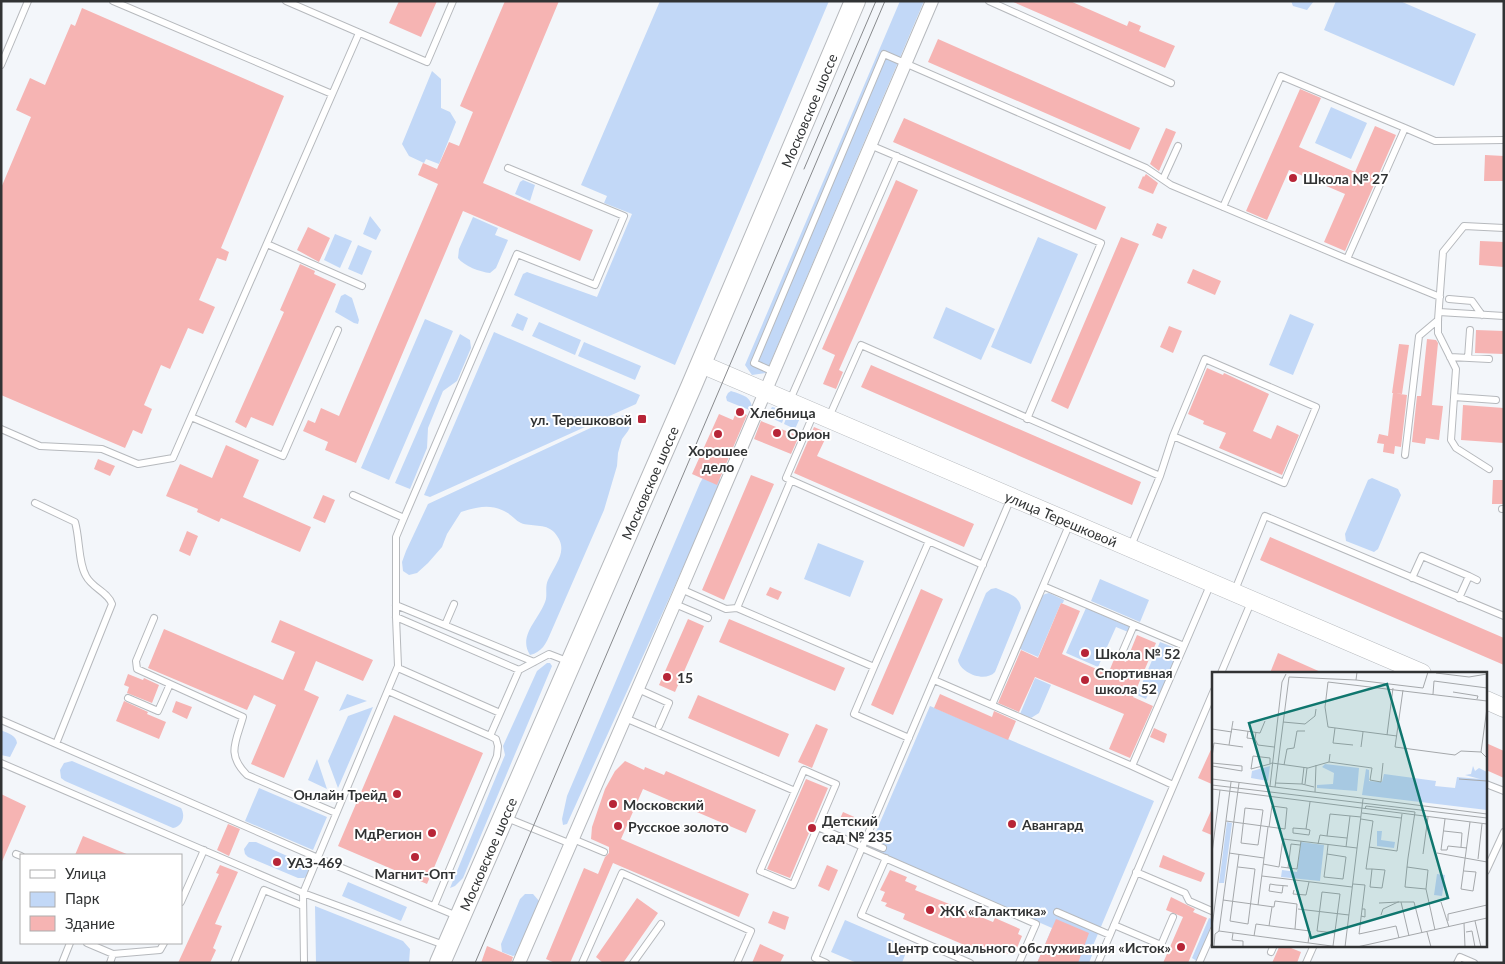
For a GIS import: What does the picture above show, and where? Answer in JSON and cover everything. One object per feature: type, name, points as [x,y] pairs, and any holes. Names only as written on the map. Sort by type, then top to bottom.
[{"type":"main road","name":"Московское шоссе","points":[[444,955],[701,364],[855,1]]},
{"type":"street","points":[[520,963],[932,1]]},
{"type":"street","name":"улица Терешковой","points":[[701,364],[1420,672]]},
{"type":"street","points":[[1488,701],[1504,708]]},
{"type":"lane","points":[[1,65],[28,1]]},
{"type":"lane","points":[[113,1],[332,94]]},
{"type":"lane","points":[[286,1],[426,62],[453,1]]},
{"type":"lane","points":[[989,1],[1171,83]]},
{"type":"lane","points":[[1,429],[40,446],[102,449],[138,464],[173,458],[359,33]]},
{"type":"lane","points":[[774,372],[754,364],[884,54],[1141,166],[1171,185],[1440,297]]},
{"type":"lane","points":[[1223,207],[1281,76],[1435,140],[1504,140]]},
{"type":"lane","points":[[1347,259],[1405,128]]},
{"type":"lane","points":[[870,145],[1101,243],[1027,419]]},
{"type":"lane","points":[[1163,179],[1178,146]]},
{"type":"lane","points":[[789,402],[897,156]]},
{"type":"lane","points":[[304,963],[303,893],[398,668],[396,537],[517,254],[595,285],[624,216],[508,168]]},
{"type":"lane","points":[[1489,469],[1456,448],[1451,440],[1456,369],[1438,333],[1438,320],[1443,252],[1464,226],[1504,228]]},
{"type":"lane","points":[[267,244],[362,286]]},
{"type":"lane","points":[[1449,299],[1472,301],[1482,315]]},
{"type":"lane","points":[[1439,312],[1504,316]]},
{"type":"lane","points":[[1405,455],[1419,336],[1438,320]]},
{"type":"lane","points":[[191,417],[282,456],[338,330]]},
{"type":"lane","points":[[1468,358],[1470,330]]},
{"type":"lane","points":[[983,564],[786,478],[860,346],[1160,476]]},
{"type":"lane","points":[[1450,357],[1489,359]]},
{"type":"lane","points":[[1130,548],[1160,476],[1173,436],[1205,359],[1316,407],[1284,483],[1173,436]]},
{"type":"lane","points":[[1454,397],[1496,400]]},
{"type":"lane","points":[[737,608],[791,480]]},
{"type":"lane","points":[[353,495],[404,518]]},
{"type":"lane","points":[[826,963],[815,958],[1012,497]]},
{"type":"lane","points":[[35,503],[75,522],[79,535],[84,573],[93,586],[111,600],[112,604],[56,744]]},
{"type":"lane","points":[[1234,592],[1266,516],[1504,616]]},
{"type":"lane","points":[[992,705],[1070,522]]},
{"type":"lane","points":[[909,738],[854,714],[929,541]]},
{"type":"lane","points":[[1412,578],[1422,556],[1477,580]]},
{"type":"lane","points":[[1460,598],[1468,576]]},
{"type":"lane","points":[[1132,766],[1211,582]]},
{"type":"lane","points":[[1043,586],[1184,646]]},
{"type":"lane","points":[[681,589],[726,609],[737,608],[874,667]]},
{"type":"lane","points":[[1221,672],[1252,600]]},
{"type":"lane","points":[[445,625],[454,604]]},
{"type":"lane","points":[[675,604],[708,618]]},
{"type":"lane","points":[[396,605],[534,662]]},
{"type":"lane","points":[[396,617],[518,670]]},
{"type":"lane","points":[[154,618],[136,661],[137,669],[243,716],[233,752],[239,766],[247,775],[336,813]]},
{"type":"lane","points":[[1121,655],[1134,625]]},
{"type":"lane","points":[[490,736],[518,670],[549,654],[571,663]]},
{"type":"lane","points":[[398,668],[500,713]]},
{"type":"lane","points":[[934,680],[1174,785]]},
{"type":"lane","points":[[128,698],[158,711],[170,684]]},
{"type":"lane","points":[[638,689],[669,703],[659,726]]},
{"type":"lane","points":[[388,691],[490,736],[496,739],[498,746],[497,756],[434,906]]},
{"type":"lane","points":[[1098,963],[1212,695]]},
{"type":"lane","points":[[625,718],[795,791]]},
{"type":"lane","points":[[1,720],[318,858],[460,917]]},
{"type":"lane","points":[[1,763],[444,955]]},
{"type":"lane","points":[[804,770],[836,784],[793,885],[760,871],[795,791],[804,770]]},
{"type":"lane","points":[[1488,785],[1504,791]]},
{"type":"lane","points":[[504,817],[604,852]]},
{"type":"lane","points":[[818,827],[864,845],[886,858],[1036,924],[1019,963]]},
{"type":"lane","points":[[1488,867],[1504,832]]},
{"type":"lane","points":[[864,845],[883,848]]},
{"type":"lane","points":[[182,900],[204,850]]},
{"type":"lane","points":[[886,858],[861,916],[970,963]]},
{"type":"lane","points":[[1136,872],[1184,893],[1190,901],[1212,911]]},
{"type":"lane","points":[[582,963],[622,873],[751,931],[737,963]]},
{"type":"lane","points":[[234,963],[264,890],[303,906]]},
{"type":"lane","points":[[1058,912],[1110,935]]},
{"type":"lane","points":[[1114,925],[1161,945],[1173,917]]},
{"type":"lane","points":[[634,963],[661,924]]},
{"type":"lane","points":[[1200,963],[1212,934]]},
{"type":"lane","points":[[62,963],[70,944]]},
{"type":"lane","points":[[89,944],[114,954],[160,950],[163,944]]},
{"type":"lane","points":[[1271,952],[1274,946]]},
{"type":"lane","points":[[1306,963],[1314,946]]},
{"type":"lane","points":[[110,963],[114,954]]},
{"type":"lane","points":[[1457,963],[1460,956],[1474,963]]},
{"type":"green space","points":[[660,1],[829,1],[675,365],[514,295],[523,274],[527,272],[597,297],[632,214],[604,203],[607,196],[581,185]]},
{"type":"green space","points":[[900,1],[924,1],[766,373],[752,375],[745,365]]},
{"type":"green space","points":[[1291,1],[1314,1],[1307,10],[1293,6]]},
{"type":"green space","points":[[1336,1],[1400,1],[1476,34],[1454,86],[1324,30]]},
{"type":"green space","points":[[432,71],[441,79],[441,108],[450,112],[456,122],[439,164],[426,159],[424,163],[409,156],[402,144]]},
{"type":"green space","points":[[1331,107],[1367,123],[1351,159],[1315,143]]},
{"type":"green space","points":[[523,180],[535,185],[530,201],[515,194],[520,182]]},
{"type":"green space","points":[[370,216],[381,230],[376,240],[363,234]]},
{"type":"green space","points":[[473,217],[498,228],[495,235],[508,240],[496,268],[490,273],[472,268],[458,258],[459,249]]},
{"type":"green space","points":[[335,234],[352,241],[340,268],[324,260]]},
{"type":"green space","points":[[1038,237],[1078,254],[1031,364],[991,347]]},
{"type":"green space","points":[[358,245],[372,251],[362,275],[348,269]]},
{"type":"green space","points":[[345,294],[352,298],[359,320],[358,324],[335,312],[341,296]]},
{"type":"green space","points":[[946,307],[995,329],[981,360],[933,338]]},
{"type":"green space","points":[[517,313],[528,318],[523,331],[511,326]]},
{"type":"green space","points":[[1290,314],[1314,324],[1293,375],[1269,365]]},
{"type":"green space","points":[[425,319],[453,331],[389,480],[361,468]]},
{"type":"green space","points":[[539,322],[581,340],[575,355],[532,336]]},
{"type":"green space","points":[[494,332],[640,395],[636,404],[430,497],[424,495]]},
{"type":"green space","points":[[460,334],[470,340],[471,348],[457,381],[443,391],[428,428],[427,448],[410,489],[395,483]]},
{"type":"green space","points":[[584,342],[641,366],[635,380],[578,356]]},
{"type":"green space","points":[[731,391],[743,395],[749,400],[752,411],[727,401],[726,397]]},
{"type":"green space","points":[[772,407],[786,412],[782,423],[767,416]]},
{"type":"green space","points":[[788,413],[800,418],[795,429],[784,424]]},
{"type":"green space","points":[[626,415],[631,418],[632,423],[622,439],[617,466],[604,510],[549,636],[538,652],[530,655],[526,640],[546,599],[547,582],[560,556],[561,545],[559,538],[550,529],[521,523],[500,509],[478,507],[467,510],[461,512],[447,534],[442,547],[428,563],[417,573],[409,575],[403,571],[402,562],[406,551],[428,504],[614,417]]},
{"type":"green space","points":[[718,475],[721,482],[719,488],[567,824],[563,825],[562,819],[567,796],[700,483],[704,476]]},
{"type":"green space","points":[[1372,478],[1398,489],[1401,495],[1378,549],[1374,552],[1346,541],[1345,534],[1368,480]]},
{"type":"green space","points":[[818,543],[864,561],[850,597],[804,579]]},
{"type":"green space","points":[[1100,579],[1149,600],[1140,622],[1091,601]]},
{"type":"green space","points":[[996,588],[1015,597],[1021,608],[995,672],[985,677],[974,675],[963,669],[958,660],[986,593]]},
{"type":"green space","points":[[1049,593],[1064,600],[1038,657],[1020,649],[1042,596]]},
{"type":"green space","points":[[1086,608],[1130,627],[1128,632],[1116,627],[1098,667],[1066,653]]},
{"type":"green space","points":[[1160,642],[1173,647],[1178,655],[1160,697],[1149,692],[1146,699],[1137,695]]},
{"type":"green space","points":[[547,663],[550,663],[552,666],[463,878],[450,888],[505,755],[503,746],[537,671]]},
{"type":"green space","points":[[1035,678],[1051,685],[1039,713],[1031,718],[1020,714]]},
{"type":"green space","points":[[347,694],[367,701],[339,711]]},
{"type":"green space","name":"Авангард","points":[[930,706],[1154,801],[1092,948],[1094,950],[1089,963],[1037,963],[1052,928],[869,848]]},
{"type":"green space","points":[[373,707],[338,788],[328,761],[348,716]]},
{"type":"green space","points":[[1,730],[12,735],[17,743],[10,757],[1,755]]},
{"type":"green space","points":[[317,759],[327,789],[308,780]]},
{"type":"green space","points":[[72,761],[181,808],[183,818],[181,823],[173,828],[65,781],[61,778],[60,770],[64,763]]},
{"type":"green space","points":[[259,788],[327,817],[313,850],[245,821]]},
{"type":"green space","points":[[249,842],[256,842],[305,864],[309,869],[307,876],[298,878],[248,857],[244,849]]},
{"type":"green space","points":[[348,882],[407,907],[401,921],[342,896]]},
{"type":"green space","points":[[525,894],[533,894],[540,902],[518,954],[513,956],[502,952],[501,944],[520,899]]},
{"type":"green space","points":[[315,906],[403,941],[410,949],[409,963],[316,963]]},
{"type":"green space","points":[[1209,918],[1212,919],[1212,927],[1197,961],[1192,958]]},
{"type":"green space","points":[[845,920],[908,947],[902,963],[857,963],[831,952]]},
{"type":"building","points":[[399,1],[437,1],[421,37],[389,23]]},
{"type":"building","points":[[505,1],[559,1],[483,183],[593,230],[580,261],[463,211],[356,463],[325,450],[328,442],[303,431],[308,420],[315,423],[321,408],[339,416],[438,184],[418,175],[423,163],[437,169],[449,142],[459,146],[473,112],[460,106]]},
{"type":"building","points":[[1011,1],[1070,1],[1127,26],[1129,21],[1141,26],[1139,31],[1175,46],[1165,68]]},
{"type":"building","points":[[82,8],[284,96],[221,248],[229,252],[226,261],[217,258],[199,300],[215,307],[203,334],[188,328],[170,369],[161,365],[144,405],[152,409],[142,434],[133,430],[125,448],[1,395],[1,188],[31,117],[16,110],[30,78],[45,85],[71,24],[75,26]]},
{"type":"building","points":[[938,39],[1140,128],[1130,150],[928,62]]},
{"type":"building","points":[[1300,89],[1321,98],[1299,147],[1355,172],[1375,126],[1396,135],[1345,251],[1324,242],[1345,194],[1289,170],[1267,220],[1246,211]]},
{"type":"building","points":[[904,118],[1106,207],[1096,230],[893,142]]},
{"type":"building","points":[[1166,128],[1176,132],[1159,171],[1150,164]]},
{"type":"building","points":[[1485,155],[1504,156],[1504,181],[1484,181]]},
{"type":"building","points":[[1146,174],[1158,183],[1153,194],[1138,188],[1143,176]]},
{"type":"building","points":[[896,180],[918,190],[839,370],[843,372],[836,389],[823,384],[835,355],[822,349]]},
{"type":"building","points":[[1157,223],[1167,227],[1162,239],[1152,235]]},
{"type":"building","points":[[308,227],[330,238],[319,262],[297,250]]},
{"type":"building","points":[[1121,237],[1139,244],[1068,409],[1051,401]]},
{"type":"building","points":[[1480,241],[1504,242],[1504,267],[1479,265]]},
{"type":"building","points":[[300,264],[315,271],[314,274],[336,284],[273,426],[251,417],[246,428],[235,422],[284,312],[280,310]]},
{"type":"building","points":[[1193,269],[1221,281],[1215,295],[1187,283]]},
{"type":"building","points":[[1169,326],[1182,331],[1173,353],[1160,347]]},
{"type":"building","points":[[1476,330],[1504,331],[1504,354],[1475,353]]},
{"type":"building","points":[[1427,339],[1436,340],[1438,343],[1432,405],[1443,406],[1439,440],[1426,438],[1425,444],[1412,442],[1417,396],[1421,396]]},
{"type":"building","points":[[1399,344],[1409,345],[1402,394],[1392,393]]},
{"type":"building","points":[[871,365],[1141,482],[1132,505],[861,387]]},
{"type":"building","points":[[1207,368],[1223,375],[1224,373],[1269,394],[1253,431],[1271,439],[1277,425],[1299,435],[1282,475],[1219,448],[1226,433],[1203,424],[1204,421],[1188,414]]},
{"type":"building","points":[[1393,393],[1407,395],[1401,447],[1395,446],[1394,454],[1383,452],[1384,444],[1377,443],[1379,434],[1388,436]]},
{"type":"building","points":[[1463,405],[1504,408],[1504,443],[1461,440]]},
{"type":"building","points":[[737,410],[747,415],[717,485],[692,474],[719,414],[733,420]]},
{"type":"building","points":[[761,421],[799,436],[791,454],[754,439]]},
{"type":"building","points":[[814,427],[828,433],[817,456],[974,524],[964,547],[794,473]]},
{"type":"building","points":[[226,445],[259,460],[243,497],[311,527],[300,552],[221,518],[219,522],[197,512],[198,509],[166,496],[180,464],[212,478]]},
{"type":"building","points":[[98,459],[115,466],[110,476],[94,469]]},
{"type":"building","points":[[751,475],[774,484],[724,600],[702,590]]},
{"type":"building","points":[[1493,480],[1504,480],[1504,504],[1492,504]]},
{"type":"building","points":[[323,495],[335,500],[325,523],[313,518]]},
{"type":"building","points":[[187,531],[198,536],[190,556],[179,551]]},
{"type":"building","points":[[1270,537],[1504,638],[1504,665],[1260,560]]},
{"type":"building","points":[[770,587],[782,592],[778,600],[766,595]]},
{"type":"building","points":[[921,589],[943,599],[893,715],[871,705]]},
{"type":"building","points":[[1061,603],[1080,611],[1062,654],[1108,674],[1115,657],[1126,662],[1137,635],[1156,643],[1133,697],[1153,706],[1130,758],[1109,749],[1124,714],[1035,677],[1019,712],[998,703],[1021,650],[1038,658]]},
{"type":"building","points":[[688,619],[704,626],[675,692],[659,685]]},
{"type":"building","points":[[729,619],[845,668],[835,691],[719,642]]},
{"type":"building","points":[[280,620],[373,660],[363,681],[316,661],[304,690],[319,697],[284,778],[251,764],[276,705],[254,695],[247,710],[148,668],[164,629],[283,680],[295,652],[271,642]]},
{"type":"building","points":[[1278,653],[1321,672],[1270,672]]},
{"type":"building","points":[[128,674],[143,680],[144,678],[159,685],[152,703],[127,693],[129,687],[124,685]]},
{"type":"building","points":[[940,694],[992,717],[994,711],[1016,721],[1008,740],[934,708]]},
{"type":"building","points":[[698,695],[789,734],[779,757],[688,718]]},
{"type":"building","points":[[124,701],[166,722],[159,739],[116,721]]},
{"type":"building","points":[[176,701],[192,707],[187,719],[172,712]]},
{"type":"building","points":[[394,715],[483,753],[427,884],[338,846]]},
{"type":"building","points":[[816,724],[828,729],[812,768],[798,762]]},
{"type":"building","points":[[1154,728],[1167,734],[1164,743],[1150,737]]},
{"type":"building","points":[[1488,744],[1504,751],[1504,778],[1488,771]]},
{"type":"building","points":[[1212,747],[1212,784],[1198,778]]},
{"type":"building","points":[[625,761],[644,770],[645,767],[664,775],[666,771],[756,810],[746,833],[643,789],[621,839],[749,894],[739,917],[613,863],[570,963],[555,963],[546,959],[584,868],[598,874],[605,857],[609,853],[609,847],[591,839],[592,827],[605,789],[615,771]]},
{"type":"building","points":[[806,779],[828,788],[790,878],[767,869]]},
{"type":"building","points":[[1,794],[26,806],[1,864]]},
{"type":"building","points":[[1212,808],[1212,835],[1202,831]]},
{"type":"building","points":[[843,812],[859,819],[855,828],[839,821]]},
{"type":"building","points":[[228,824],[240,829],[229,856],[217,850]]},
{"type":"building","points":[[83,836],[127,854],[75,854]]},
{"type":"building","points":[[1163,855],[1205,873],[1201,882],[1159,867]]},
{"type":"building","points":[[220,865],[238,872],[215,924],[222,926],[213,948],[216,950],[210,963],[178,963],[219,874],[216,873]]},
{"type":"building","points":[[827,865],[838,870],[829,891],[818,886]]},
{"type":"building","name":"ЖК «Галактика»","points":[[890,870],[907,877],[905,881],[917,886],[915,890],[993,922],[995,918],[1020,929],[1018,934],[1022,936],[1017,948],[1012,946],[1008,954],[1000,950],[999,954],[983,948],[981,952],[903,919],[905,914],[885,906],[887,903],[881,901],[885,892],[880,890]]},
{"type":"building","points":[[1171,897],[1195,909],[1193,912],[1207,918],[1188,963],[1163,963],[1183,917],[1166,910]]},
{"type":"building","points":[[637,898],[658,913],[623,963],[603,963],[596,957]]},
{"type":"building","points":[[773,911],[789,917],[785,930],[768,923]]},
{"type":"building","points":[[1056,919],[1089,933],[1078,963],[1037,963]]},
{"type":"building","points":[[760,944],[784,955],[780,963],[752,963]]},
{"type":"building","points":[[487,946],[513,957],[511,963],[481,963]]},
{"type":"building","points":[[1280,946],[1292,946],[1291,948],[1301,952],[1297,963],[1272,963]]},
{"type":"tram line","points":[[804,169],[876,1]]},
{"type":"tram line","points":[[475,963],[885,1]]},
{"type":"place","name":"Школа № 27","points":[[1293,178]]},
{"type":"place","name":"Хлебница","points":[[740,412]]},
{"type":"place","name":"ул. Терешковой","points":[[642,419]]},
{"type":"place","name":"Орион","points":[[777,433]]},
{"type":"place","name":"Хорошее дело","points":[[718,434]]},
{"type":"place","name":"Школа № 52","points":[[1085,653]]},
{"type":"place","name":"15","points":[[667,677]]},
{"type":"place","name":"Спортивная школа 52","points":[[1085,680]]},
{"type":"place","name":"Онлайн Трейд","points":[[397,794]]},
{"type":"place","name":"Московский","points":[[613,804]]},
{"type":"place","name":"Авангард","points":[[1012,824]]},
{"type":"place","name":"Русское золото","points":[[618,826]]},
{"type":"place","name":"Детский сад № 235","points":[[812,828]]},
{"type":"place","name":"МдРегион","points":[[432,833]]},
{"type":"place","name":"Магнит-Опт","points":[[415,857]]},
{"type":"place","name":"УАЗ-469","points":[[277,862]]},
{"type":"place","name":"ЖК «Галактика»","points":[[930,910]]},
{"type":"place","name":"Центр социального обслуживания «Исток»","points":[[1181,947]]}]
